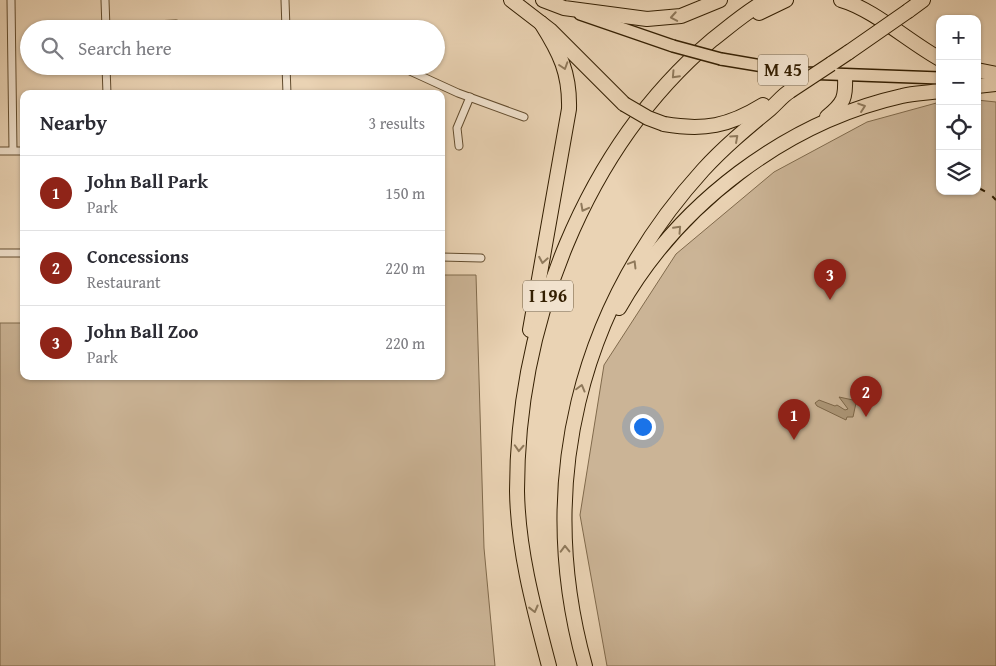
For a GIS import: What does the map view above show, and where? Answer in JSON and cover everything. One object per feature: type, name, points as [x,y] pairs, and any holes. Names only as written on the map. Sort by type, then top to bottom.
[{"type":"highway","points":[[511,0],[550,30],[624,104],[648,118],[664,124],[696,128],[716,126],[734,121],[788,92],[923,0]]},
{"type":"highway","name":"M 45","points":[[543,0],[564,8]]},
{"type":"highway","points":[[564,8],[630,18],[664,19],[681,16],[720,0]]},
{"type":"highway","name":"I 196","points":[[549,666],[530,594],[522,546],[517,493],[521,420],[529,370],[542,317],[564,249],[577,220],[608,164],[645,110],[688,60],[734,22],[767,0]]},
{"type":"highway","points":[[714,39],[731,31],[764,10],[786,0]]},
{"type":"highway","points":[[841,0],[866,10],[936,57]]},
{"type":"highway","points":[[521,420],[519,393],[569,109],[566,71],[559,53],[541,23]]},
{"type":"highway","points":[[981,71],[996,74]]},
{"type":"highway","points":[[816,125],[842,104],[846,89],[846,76]]},
{"type":"highway","points":[[981,86],[996,84]]},
{"type":"highway","points":[[592,356],[625,298],[662,246],[728,182],[772,150],[816,125],[857,108],[880,101],[904,95],[936,91]]},
{"type":"highway","points":[[585,666],[571,603],[565,562],[564,518],[566,476],[571,438],[582,385],[592,356],[611,305],[629,271],[680,195],[712,160],[788,92]]},
{"type":"main road","name":"M 45","points":[[564,8],[673,46],[722,59],[804,73],[846,76]]},
{"type":"main road","points":[[846,76],[936,78]]},
{"type":"main road","points":[[981,79],[996,80]]},
{"type":"street","points":[[11,0],[13,150]]},
{"type":"street","points":[[105,0],[106,20]]},
{"type":"street","points":[[286,0],[286,20]]},
{"type":"street","points":[[106,75],[106,90]]},
{"type":"street","points":[[286,75],[287,90]]},
{"type":"street","points":[[420,75],[470,97],[524,117]]},
{"type":"street","points":[[459,146],[457,128],[470,97]]},
{"type":"street","points":[[0,151],[20,151]]},
{"type":"street","points":[[0,253],[20,253]]},
{"type":"street","points":[[445,258],[481,258]]},
{"type":"shaded area","points":[[981,100],[996,102],[996,666],[607,666],[580,515],[604,365],[676,254],[774,172],[867,122],[936,103],[936,195],[981,195]]},
{"type":"shaded area","points":[[445,275],[476,275],[484,548],[495,666],[0,666],[0,323],[20,323],[20,380],[445,380]]},
{"type":"shaded area","points":[[839,397],[853,400],[856,403],[853,417],[847,417],[846,420],[817,406],[815,403],[819,400],[837,405],[845,410],[848,409]]},
{"type":"railway","points":[[981,189],[996,200]]},
{"type":"place","name":"John Ball Zoo","points":[[830,300]]},
{"type":"place","name":"Concessions","points":[[866,417]]},
{"type":"place","name":"John Ball Park","points":[[794,440]]}]
